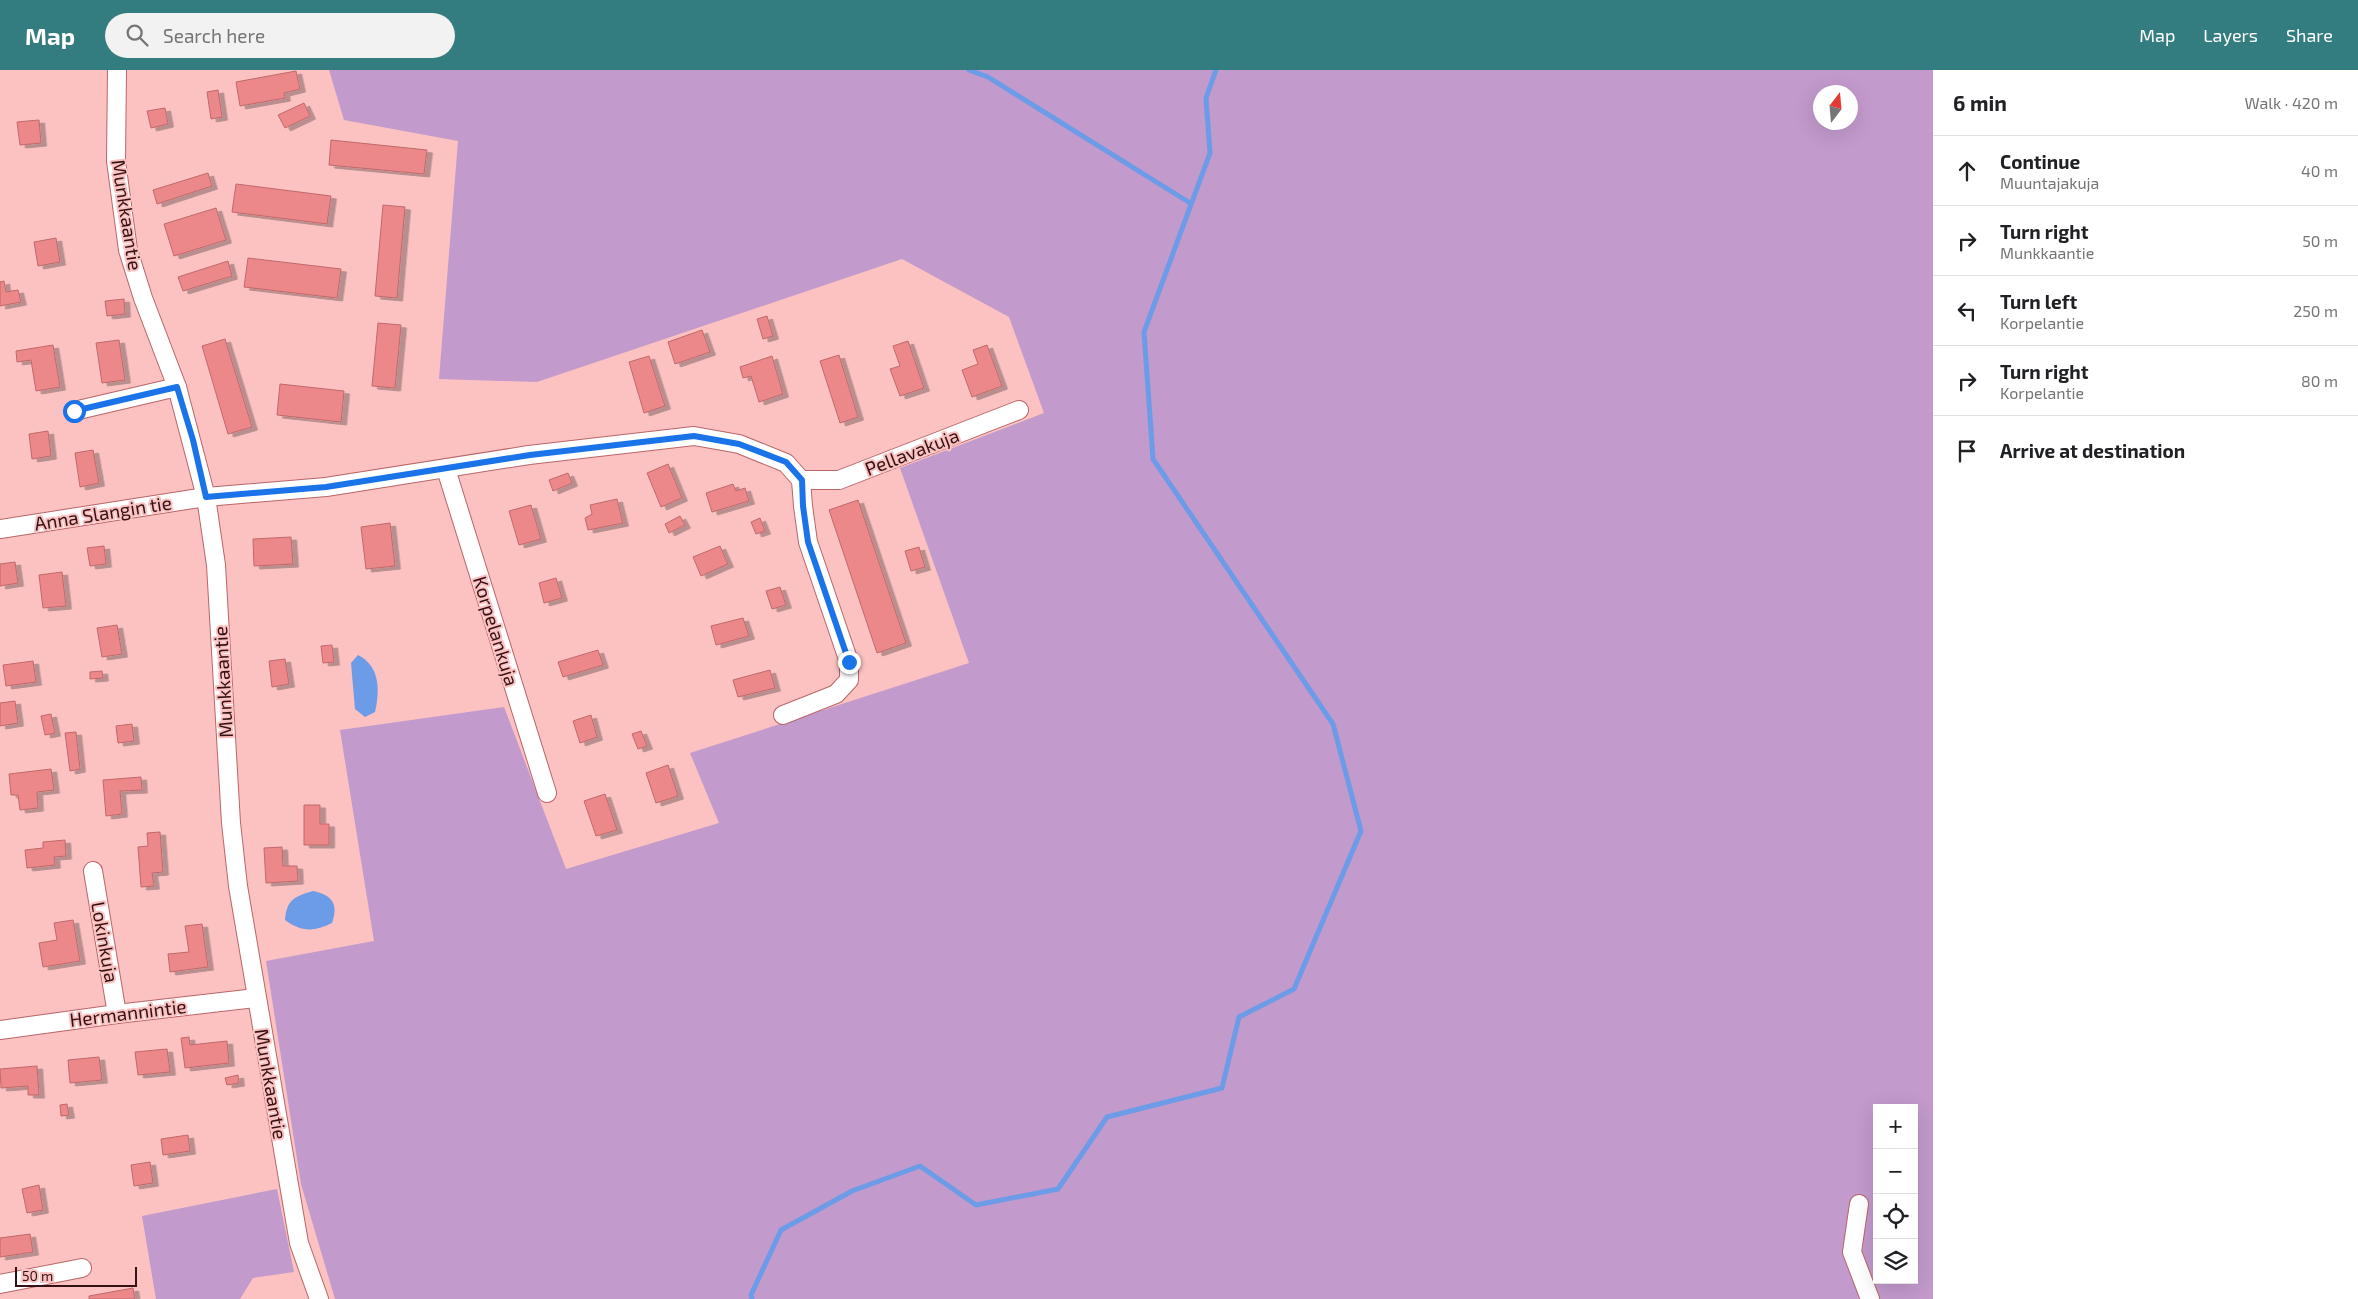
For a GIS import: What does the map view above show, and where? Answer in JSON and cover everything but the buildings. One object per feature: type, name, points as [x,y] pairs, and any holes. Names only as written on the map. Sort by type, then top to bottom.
[{"type":"street","name":"Munkkaantie","points":[[117,70],[116,161],[128,250],[143,298],[177,387],[193,440],[206,497],[216,565],[231,823],[238,886],[298,1244],[319,1299]]},
{"type":"street","points":[[74,411],[177,387]]},
{"type":"street","name":"Pellavakuja","points":[[802,480],[839,480],[1019,410]]},
{"type":"street","name":"Anna Slangin tie","points":[[0,529],[206,497],[326,487],[530,455],[694,436],[739,444],[786,462],[802,480]]},
{"type":"street","name":"Korpelankuja","points":[[446,469],[547,793]]},
{"type":"street","points":[[783,715],[836,694],[849,680],[849,662],[808,542],[803,506],[802,480]]},
{"type":"street","name":"Lokinkuja","points":[[93,871],[117,1014]]},
{"type":"street","name":"Hermannintie","points":[[0,1030],[256,998]]},
{"type":"street","points":[[1859,1204],[1852,1252],[1870,1299]]},
{"type":"street","points":[[0,1284],[82,1268]]},
{"type":"shaded area","points":[[329,70],[1933,70],[1933,1299],[335,1299],[301,1184],[266,961],[374,941],[340,730],[504,707],[566,869],[719,823],[690,753],[969,663],[900,468],[1044,413],[1009,317],[902,259],[537,382],[439,379],[458,141],[344,120]]},
{"type":"shaded area","points":[[277,1189],[294,1272],[253,1278],[240,1299],[156,1299],[142,1216]]},
{"type":"water","points":[[358,655],[371,665],[378,687],[375,712],[365,717],[355,709],[351,663]]},
{"type":"water","points":[[313,891],[325,895],[332,901],[335,911],[332,923],[319,928],[302,929],[285,920],[290,903],[296,897]]},
{"type":"waterway","points":[[969,70],[988,77],[1190,203]]},
{"type":"waterway","points":[[752,1299],[751,1295],[781,1230],[852,1191],[920,1166],[976,1205],[1058,1189],[1107,1117],[1222,1088],[1239,1017],[1294,989],[1361,831],[1333,724],[1153,459],[1144,332],[1210,153],[1206,98],[1216,70]]},
{"type":"route","points":[[74,411],[177,387],[193,440],[206,497],[326,487],[530,455],[694,436],[739,444],[786,462],[802,480],[803,506],[808,542],[849,662]]}]
